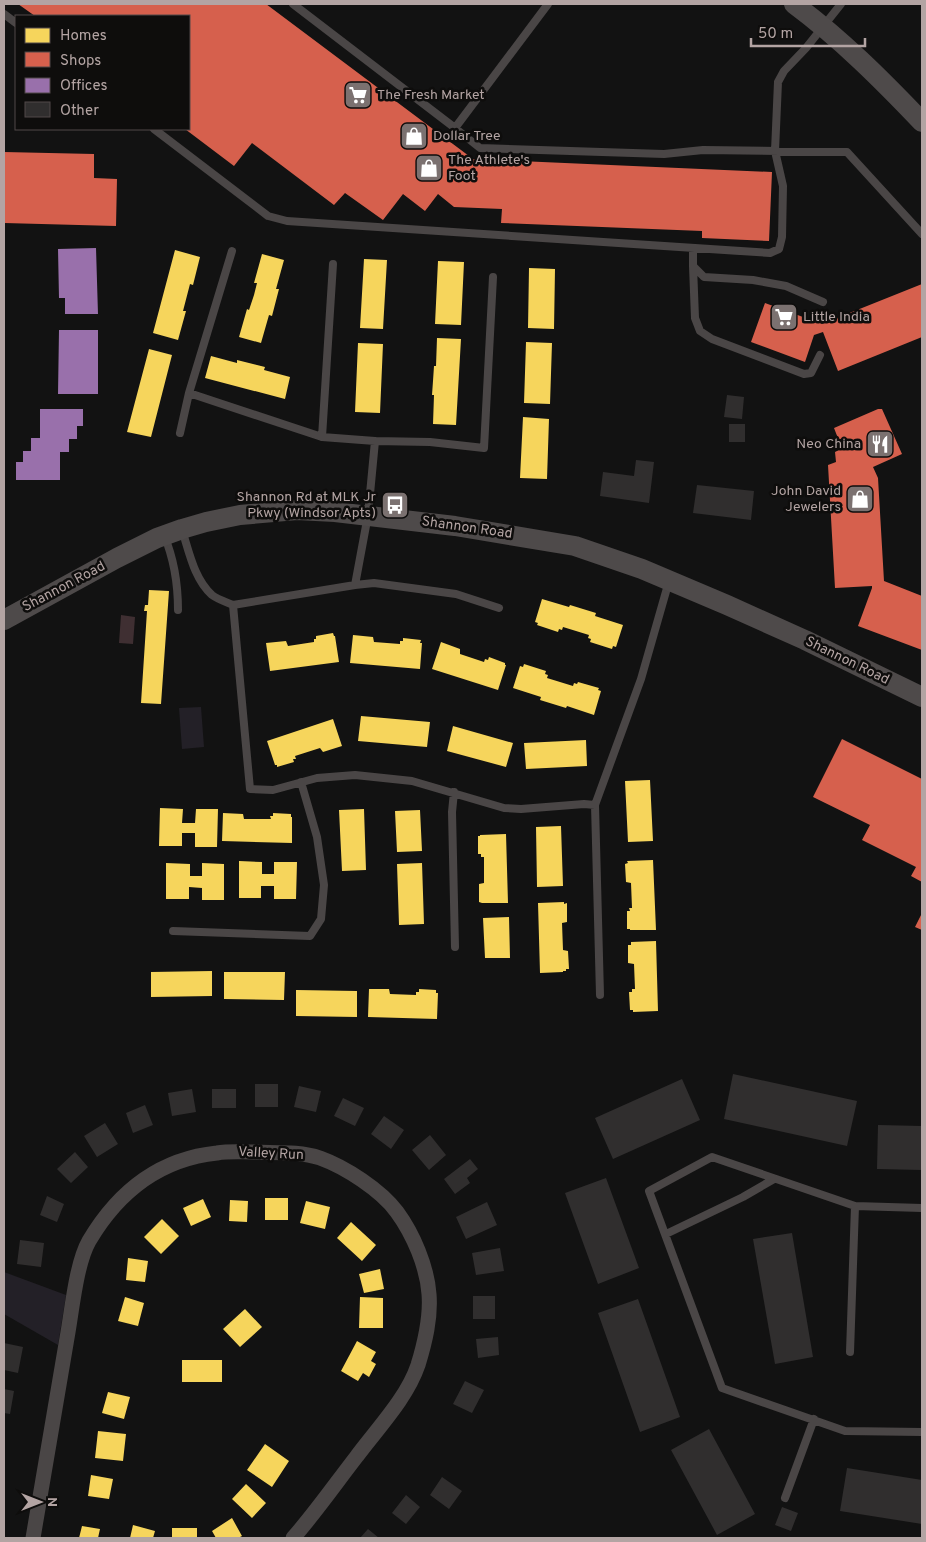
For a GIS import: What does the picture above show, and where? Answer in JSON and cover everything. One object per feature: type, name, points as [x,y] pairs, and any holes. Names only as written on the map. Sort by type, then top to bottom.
[{"type":"street","points":[[794,4],[823,26],[873,71],[922,122]]},
{"type":"street","name":"Shannon Road","points":[[4,620],[117,558],[173,532],[206,522],[240,515],[297,510],[368,515],[455,526],[576,546],[669,580],[805,640],[922,697]]},
{"type":"street","name":"Valley Run","points":[[33,1538],[74,1302],[85,1250],[90,1239],[115,1205],[142,1180],[165,1166],[191,1157],[228,1152],[288,1153],[320,1158],[356,1176],[396,1211],[418,1252],[429,1292],[429,1317],[426,1340],[414,1377],[393,1409],[293,1538]]},
{"type":"lane","points":[[293,4],[480,148],[664,154],[703,150],[847,152],[922,234]]},
{"type":"lane","points":[[456,128],[548,4]]},
{"type":"lane","points":[[155,130],[268,216],[287,221],[770,253],[779,249],[782,237],[783,186],[775,151],[778,82],[784,71],[840,4]]},
{"type":"lane","points":[[4,14],[15,22]]},
{"type":"lane","points":[[693,248],[695,318],[700,331],[712,339],[804,374],[811,373],[820,355]]},
{"type":"lane","points":[[180,433],[189,392],[232,251]]},
{"type":"lane","points":[[322,438],[334,264]]},
{"type":"lane","points":[[694,266],[704,278],[753,280],[786,286],[823,302]]},
{"type":"lane","points":[[189,392],[322,438],[430,442],[484,448],[493,277]]},
{"type":"lane","points":[[355,584],[368,515],[375,441]]},
{"type":"lane","points":[[173,532],[191,558],[200,581],[212,595],[233,605],[355,584],[374,583],[456,594],[499,608]]},
{"type":"lane","points":[[173,532],[171,551],[178,590],[178,610]]},
{"type":"lane","points":[[600,995],[595,805],[641,679],[669,580]]},
{"type":"lane","points":[[233,605],[250,788],[273,790],[317,778],[355,775],[412,781],[504,808],[595,805]]},
{"type":"lane","points":[[173,931],[310,936],[321,919],[324,885],[317,837],[301,782]]},
{"type":"lane","points":[[454,792],[452,812],[455,947]]},
{"type":"lane","points":[[922,1208],[855,1206],[712,1157],[649,1191],[722,1388],[845,1431],[922,1432]]},
{"type":"lane","points":[[666,1234],[743,1197],[774,1178]]},
{"type":"lane","points":[[850,1352],[855,1206]]},
{"type":"lane","points":[[785,1498],[814,1419]]},
{"type":"shaded area","points":[[121,615],[135,617],[133,644],[119,643]]},
{"type":"shaded area","points":[[201,707],[204,747],[182,749],[179,708]]},
{"type":"shaded area","points":[[4,1272],[66,1295],[58,1345],[4,1314]]},
{"type":"building: Homes","points":[[175,250],[200,257],[193,285],[190,284],[183,311],[186,311],[178,340],[153,333]]},
{"type":"building: Homes","points":[[262,254],[284,260],[276,289],[279,289],[272,316],[269,315],[261,343],[239,337],[247,309],[249,310],[254,295],[257,283],[254,283]]},
{"type":"building: Homes","points":[[364,259],[387,260],[383,329],[360,328]]},
{"type":"building: Homes","points":[[438,261],[464,262],[461,325],[435,324]]},
{"type":"building: Homes","points":[[529,268],[555,269],[554,329],[528,328]]},
{"type":"building: Homes","points":[[437,338],[461,339],[456,425],[433,424],[434,395],[432,395]]},
{"type":"building: Homes","points":[[526,342],[552,343],[550,404],[524,403]]},
{"type":"building: Homes","points":[[358,343],[383,344],[380,413],[355,412]]},
{"type":"building: Homes","points":[[149,349],[172,355],[151,437],[127,432]]},
{"type":"building: Homes","points":[[211,356],[237,363],[237,360],[265,367],[264,370],[290,377],[285,399],[205,378]]},
{"type":"building: Homes","points":[[523,417],[549,419],[547,479],[520,478]]},
{"type":"building: Homes","points":[[149,590],[169,591],[161,704],[141,703],[147,611],[144,611],[145,605],[148,605]]},
{"type":"building: Homes","points":[[542,599],[596,613],[595,616],[623,625],[616,647],[613,646],[612,649],[590,642],[589,635],[563,627],[558,632],[537,625],[538,623],[535,622]]},
{"type":"building: Homes","points":[[333,633],[339,662],[270,671],[266,643],[286,641],[288,646],[314,642],[316,636]]},
{"type":"building: Homes","points":[[353,635],[373,637],[374,642],[400,644],[403,638],[421,640],[420,669],[350,663]]},
{"type":"building: Homes","points":[[441,642],[460,649],[460,654],[484,662],[489,657],[505,663],[498,690],[432,669]]},
{"type":"building: Homes","points":[[524,664],[546,671],[547,678],[573,686],[574,683],[577,684],[578,682],[599,688],[598,690],[601,691],[594,715],[540,700],[541,697],[513,688],[520,666],[523,667]]},
{"type":"building: Homes","points":[[361,716],[430,722],[427,747],[358,741]]},
{"type":"building: Homes","points":[[333,719],[342,746],[323,752],[320,748],[295,756],[294,762],[277,767],[275,765],[267,741]]},
{"type":"building: Homes","points":[[453,726],[513,743],[506,767],[447,751]]},
{"type":"building: Homes","points":[[586,740],[587,766],[526,769],[524,743]]},
{"type":"building: Homes","points":[[650,780],[653,841],[628,842],[625,781]]},
{"type":"building: Homes","points":[[160,808],[183,809],[182,823],[195,823],[196,809],[218,809],[217,847],[195,847],[195,833],[182,833],[182,846],[159,846]]},
{"type":"building: Homes","points":[[364,809],[366,870],[342,871],[339,810]]},
{"type":"building: Homes","points":[[420,810],[422,851],[397,852],[395,811]]},
{"type":"building: Homes","points":[[223,813],[243,814],[244,819],[271,819],[270,816],[273,816],[273,813],[291,814],[292,843],[222,841]]},
{"type":"building: Homes","points":[[561,826],[563,886],[537,887],[536,827]]},
{"type":"building: Homes","points":[[506,834],[508,903],[479,902],[479,884],[484,883],[484,857],[478,854],[478,836]]},
{"type":"building: Homes","points":[[653,860],[656,930],[627,929],[627,911],[630,911],[629,908],[632,908],[631,883],[626,882],[625,864],[628,863],[627,861]]},
{"type":"building: Homes","points":[[239,861],[262,862],[262,874],[274,874],[274,862],[297,862],[296,899],[274,899],[274,886],[261,886],[261,898],[239,898]]},
{"type":"building: Homes","points":[[166,863],[190,864],[190,876],[202,876],[202,863],[224,864],[224,900],[202,900],[202,888],[189,887],[189,899],[166,899]]},
{"type":"building: Homes","points":[[422,863],[424,924],[399,925],[397,864]]},
{"type":"building: Homes","points":[[564,902],[564,904],[567,903],[567,922],[562,923],[563,950],[568,951],[569,969],[563,972],[540,973],[538,903]]},
{"type":"building: Homes","points":[[509,917],[510,958],[485,958],[483,918]]},
{"type":"building: Homes","points":[[656,941],[658,1011],[633,1012],[633,1010],[630,1010],[629,992],[635,989],[634,964],[628,963],[628,945],[631,945],[631,942]]},
{"type":"building: Homes","points":[[212,971],[212,996],[151,997],[151,972]]},
{"type":"building: Homes","points":[[224,972],[285,972],[284,1000],[224,999]]},
{"type":"building: Homes","points":[[369,989],[389,989],[390,994],[416,995],[419,989],[436,990],[436,993],[438,993],[437,1019],[368,1017]]},
{"type":"building: Homes","points":[[296,990],[357,991],[357,1017],[296,1016]]},
{"type":"building: Homes","points":[[265,1198],[288,1198],[288,1220],[265,1220]]},
{"type":"building: Homes","points":[[203,1199],[211,1217],[191,1226],[183,1208]]},
{"type":"building: Homes","points":[[230,1200],[248,1201],[247,1222],[229,1221]]},
{"type":"building: Homes","points":[[306,1201],[330,1207],[325,1229],[300,1223]]},
{"type":"building: Homes","points":[[162,1219],[179,1236],[161,1254],[144,1237]]},
{"type":"building: Homes","points":[[351,1222],[376,1245],[362,1261],[337,1238]]},
{"type":"building: Homes","points":[[128,1258],[148,1261],[145,1282],[126,1280]]},
{"type":"building: Homes","points":[[380,1269],[384,1289],[364,1293],[359,1274]]},
{"type":"building: Homes","points":[[125,1297],[144,1303],[138,1326],[118,1321]]},
{"type":"building: Homes","points":[[360,1297],[383,1298],[383,1328],[359,1328]]},
{"type":"building: Homes","points":[[245,1309],[262,1327],[240,1347],[223,1329]]},
{"type":"building: Homes","points":[[357,1341],[376,1352],[371,1361],[376,1364],[369,1377],[363,1373],[358,1381],[341,1371]]},
{"type":"building: Homes","points":[[182,1360],[222,1360],[222,1382],[182,1382]]},
{"type":"building: Homes","points":[[108,1392],[130,1397],[124,1419],[102,1413]]},
{"type":"building: Homes","points":[[98,1431],[126,1434],[123,1461],[95,1458]]},
{"type":"building: Homes","points":[[265,1444],[289,1461],[272,1487],[247,1470]]},
{"type":"building: Homes","points":[[91,1475],[113,1479],[109,1499],[88,1496]]},
{"type":"building: Homes","points":[[246,1484],[266,1503],[252,1518],[232,1499]]},
{"type":"building: Homes","points":[[232,1518],[242,1536],[238,1538],[216,1538],[212,1531]]},
{"type":"building: Homes","points":[[133,1525],[155,1531],[153,1538],[130,1538]]},
{"type":"building: Homes","points":[[82,1526],[100,1529],[98,1538],[79,1538]]},
{"type":"building: Homes","points":[[172,1528],[197,1528],[197,1538],[172,1538]]},
{"type":"building: Shops","points":[[18,4],[266,4],[473,159],[772,172],[769,241],[702,238],[702,231],[501,223],[502,209],[454,207],[438,194],[425,211],[403,194],[383,220],[345,193],[334,205],[252,143],[234,166],[186,130],[190,130],[190,15],[34,15]]},
{"type":"building: Shops","points":[[4,152],[94,154],[94,178],[117,179],[116,226],[4,223]]},
{"type":"building: Shops","points":[[922,284],[922,337],[838,371],[823,332],[814,335],[805,362],[751,342],[765,303],[822,324]]},
{"type":"building: Shops","points":[[882,409],[902,454],[873,467],[878,478],[884,581],[922,596],[922,650],[858,626],[872,586],[835,588],[828,465],[836,462],[835,452],[841,449],[841,446],[834,428]]},
{"type":"building: Shops","points":[[842,739],[922,779],[922,882],[911,876],[916,867],[862,840],[870,825],[813,797]]},
{"type":"building: Shops","points":[[922,913],[922,930],[915,927]]},
{"type":"building: Offices","points":[[96,248],[98,314],[65,314],[65,298],[59,298],[58,249]]},
{"type":"building: Offices","points":[[59,330],[98,330],[98,394],[58,394]]},
{"type":"building: Offices","points":[[40,409],[83,409],[83,426],[77,426],[77,439],[69,439],[69,452],[60,452],[60,480],[16,480],[16,462],[23,462],[23,451],[31,451],[31,438],[40,438]]},
{"type":"building: Other","points":[[727,395],[744,397],[742,419],[724,417]]},
{"type":"building: Other","points":[[729,424],[745,424],[745,442],[729,442]]},
{"type":"building: Other","points":[[636,460],[654,462],[649,503],[600,496],[603,472],[634,476]]},
{"type":"building: Other","points":[[697,485],[754,491],[751,520],[693,513]]},
{"type":"building: Other","points":[[733,1074],[857,1101],[847,1146],[724,1119]]},
{"type":"building: Other","points":[[682,1079],[700,1120],[613,1159],[595,1118]]},
{"type":"building: Other","points":[[255,1084],[278,1084],[278,1107],[255,1107]]},
{"type":"building: Other","points":[[299,1086],[321,1091],[316,1112],[294,1107]]},
{"type":"building: Other","points":[[192,1089],[196,1112],[172,1116],[168,1093]]},
{"type":"building: Other","points":[[212,1089],[236,1089],[236,1108],[212,1108]]},
{"type":"building: Other","points":[[343,1098],[364,1108],[355,1126],[334,1116]]},
{"type":"building: Other","points":[[145,1105],[153,1125],[133,1133],[126,1113]]},
{"type":"building: Other","points":[[384,1116],[404,1130],[391,1149],[371,1134]]},
{"type":"building: Other","points":[[105,1123],[118,1144],[97,1157],[84,1136]]},
{"type":"building: Other","points":[[878,1125],[922,1126],[922,1170],[877,1169]]},
{"type":"building: Other","points":[[430,1135],[446,1155],[429,1170],[412,1150]]},
{"type":"building: Other","points":[[75,1152],[88,1167],[71,1183],[57,1169]]},
{"type":"building: Other","points":[[470,1159],[478,1169],[467,1178],[470,1183],[455,1194],[444,1179]]},
{"type":"building: Other","points":[[606,1178],[639,1268],[598,1284],[565,1193]]},
{"type":"building: Other","points":[[47,1196],[64,1204],[57,1222],[40,1215]]},
{"type":"building: Other","points":[[487,1202],[497,1225],[466,1239],[456,1217]]},
{"type":"building: Other","points":[[792,1233],[813,1357],[775,1364],[753,1239]]},
{"type":"building: Other","points":[[20,1240],[44,1243],[41,1267],[17,1264]]},
{"type":"building: Other","points":[[500,1248],[504,1271],[476,1275],[472,1253]]},
{"type":"building: Other","points":[[473,1296],[495,1296],[495,1319],[473,1319]]},
{"type":"building: Other","points":[[638,1299],[680,1417],[640,1432],[598,1313]]},
{"type":"building: Other","points":[[498,1337],[499,1355],[478,1358],[476,1339]]},
{"type":"building: Other","points":[[4,1343],[23,1347],[18,1373],[4,1370]]},
{"type":"building: Other","points":[[465,1381],[484,1390],[472,1413],[453,1404]]},
{"type":"building: Other","points":[[4,1389],[14,1391],[10,1414],[4,1413]]},
{"type":"building: Other","points":[[709,1429],[755,1514],[717,1535],[671,1450]]},
{"type":"building: Other","points":[[847,1468],[922,1480],[922,1524],[840,1511]]},
{"type":"building: Other","points":[[442,1477],[462,1491],[449,1509],[430,1495]]},
{"type":"building: Other","points":[[406,1495],[420,1507],[406,1524],[392,1513]]},
{"type":"building: Other","points":[[782,1507],[798,1513],[791,1531],[775,1525]]},
{"type":"building: Other","points":[[368,1529],[379,1538],[360,1538]]},
{"type":"place","name":"The Fresh Market","points":[[358,95]]},
{"type":"place","name":"Dollar Tree","points":[[414,136]]},
{"type":"place","name":"The Athlete's Foot","points":[[429,168]]},
{"type":"place","name":"Little India","points":[[784,317]]},
{"type":"place","name":"Neo China","points":[[880,444]]},
{"type":"place","name":"John David Jewelers","points":[[860,499]]},
{"type":"place","name":"Shannon Rd at MLK Jr Pkwy (Windsor Apts)","points":[[395,505]]}]
